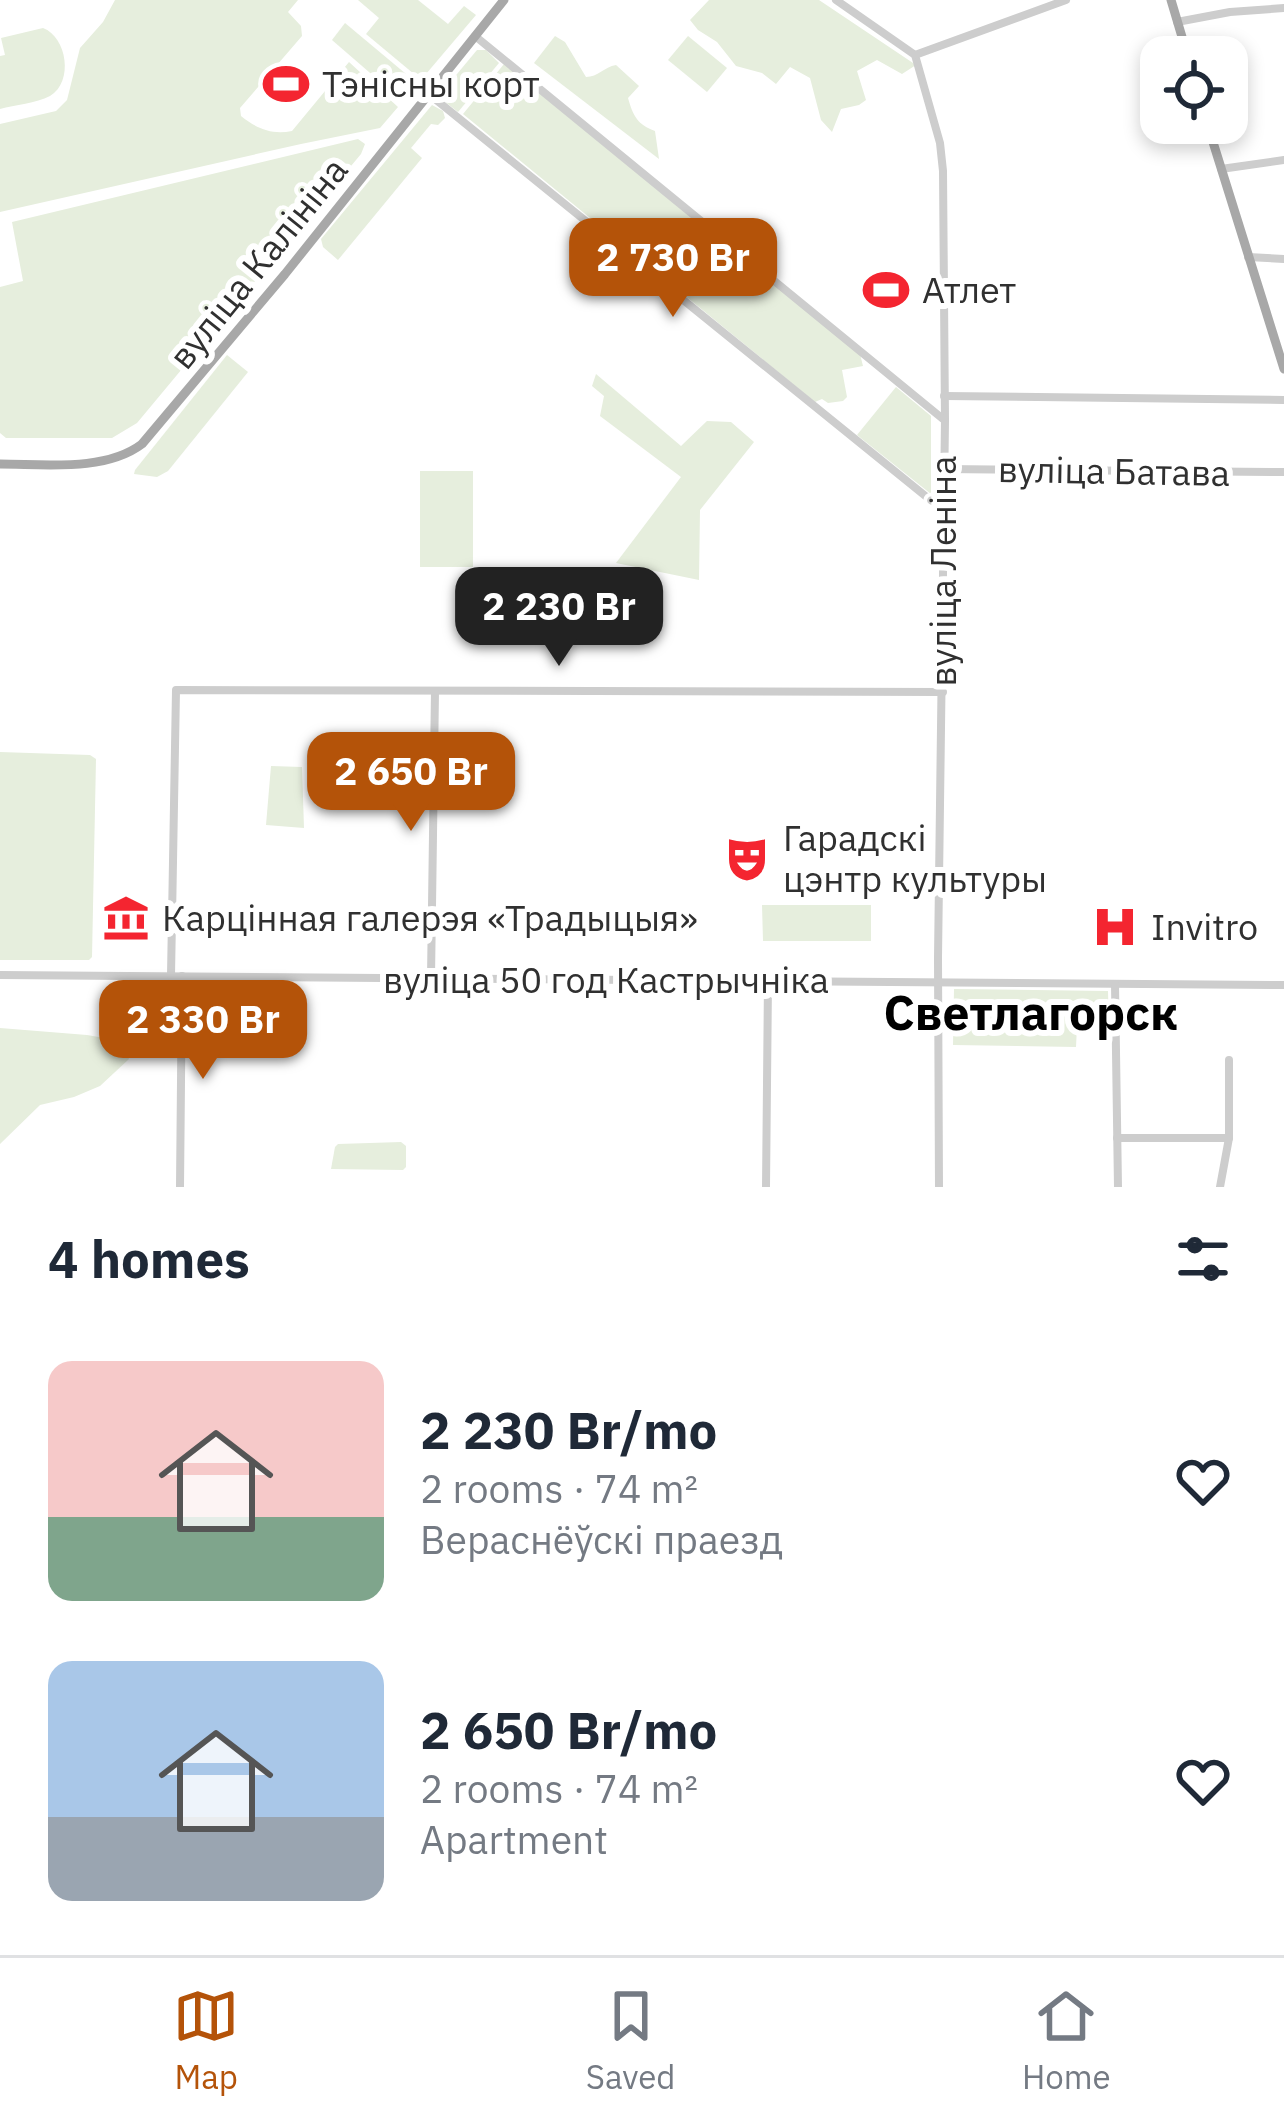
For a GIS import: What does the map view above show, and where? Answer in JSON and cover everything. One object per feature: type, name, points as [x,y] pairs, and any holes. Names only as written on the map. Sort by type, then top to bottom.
[{"type":"main road","name":"вуліца Калініна","points":[[2,464],[109,461],[142,444],[504,0]]},
{"type":"main road","points":[[1171,0],[1182,36]]},
{"type":"main road","points":[[1214,144],[1284,369]]},
{"type":"street","points":[[836,0],[915,55],[1066,0]]},
{"type":"street","points":[[1178,22],[1284,8]]},
{"type":"street","points":[[476,36],[945,420]]},
{"type":"street","name":"вуліца Леніна","points":[[915,55],[944,171],[939,1187]]},
{"type":"street","points":[[430,95],[944,512]]},
{"type":"street","points":[[1221,169],[1284,160]]},
{"type":"street","points":[[1248,257],[1284,259]]},
{"type":"street","points":[[944,396],[1284,400]]},
{"type":"street","name":"вуліца Батава","points":[[944,469],[1284,472]]},
{"type":"street","points":[[180,1187],[176,690],[943,692]]},
{"type":"street","points":[[430,978],[435,691]]},
{"type":"street","name":"вуліца 50 год Кастрычніка","points":[[0,975],[1284,985]]},
{"type":"street","points":[[766,1187],[768,981]]},
{"type":"street","points":[[1115,984],[1118,1187]]},
{"type":"street","points":[[1220,1187],[1229,1138],[1228,1060]]},
{"type":"street","points":[[1117,1138],[1229,1138]]},
{"type":"green space","points":[[115,0],[298,0],[288,12],[301,26],[302,36],[240,108],[241,116],[265,130],[292,131],[349,62],[398,107],[380,128],[0,212],[0,124],[56,111],[67,100],[80,48]]},
{"type":"green space","points":[[358,0],[418,0],[448,24],[464,6],[476,15],[426,74],[414,74],[366,34],[379,18]]},
{"type":"green space","points":[[709,0],[819,0],[916,65],[902,74],[877,60],[857,71],[866,100],[841,109],[832,132],[821,120],[810,78],[790,67],[776,84],[762,73],[736,66],[717,42],[698,30],[690,20]]},
{"type":"green space","points":[[345,23],[412,79],[412,91],[403,100],[332,40]]},
{"type":"green space","points":[[43,28],[62,50],[65,71],[58,89],[50,96],[0,109],[0,56],[5,55],[1,38]]},
{"type":"green space","points":[[555,36],[565,42],[586,77],[616,65],[639,86],[628,98],[637,119],[655,131],[659,159],[534,63]]},
{"type":"green space","points":[[688,36],[727,68],[707,92],[668,60]]},
{"type":"green space","points":[[477,50],[486,50],[499,63],[458,112],[444,101],[442,92]]},
{"type":"green space","points":[[504,64],[860,354],[863,366],[842,370],[847,397],[815,402],[463,114]]},
{"type":"green space","points":[[432,105],[445,118],[438,125],[431,124],[411,148],[422,158],[338,260],[321,239]]},
{"type":"green space","points":[[358,139],[365,144],[361,154],[137,423],[112,438],[6,438],[0,433],[0,287],[23,281],[12,222]]},
{"type":"green space","points":[[227,355],[248,372],[168,471],[157,477],[134,474],[135,470]]},
{"type":"green space","points":[[596,374],[681,446],[707,421],[731,422],[754,442],[700,510],[699,580],[616,563],[681,477],[600,416],[604,396],[592,386]]},
{"type":"green space","points":[[896,387],[931,416],[931,494],[857,435]]},
{"type":"green space","points":[[420,471],[473,471],[473,567],[420,567]]},
{"type":"green space","points":[[0,752],[96,759],[89,960],[0,960]]},
{"type":"green space","points":[[271,766],[302,767],[304,828],[266,825]]},
{"type":"green space","points":[[762,905],[871,905],[871,941],[763,941]]},
{"type":"green space","points":[[954,989],[1108,991],[1109,1028],[1077,1027],[1076,1047],[953,1045]]},
{"type":"green space","points":[[0,1028],[122,1041],[129,1059],[100,1086],[40,1105],[0,1144]]},
{"type":"green space","points":[[401,1142],[406,1146],[403,1170],[331,1169],[338,1144]]},
{"type":"place","name":"Тэнісны корт","points":[[286,84]]},
{"type":"place","name":"Атлет","points":[[886,290]]},
{"type":"place","name":"Гарадскі цэнтр культуры","points":[[747,859]]},
{"type":"place","name":"Карцінная галерэя «Традыцыя»","points":[[126,918]]},
{"type":"place","name":"Invitro","points":[[1115,927]]},
{"type":"district","name":"Светлагорск","points":[[1031,1013]]}]
